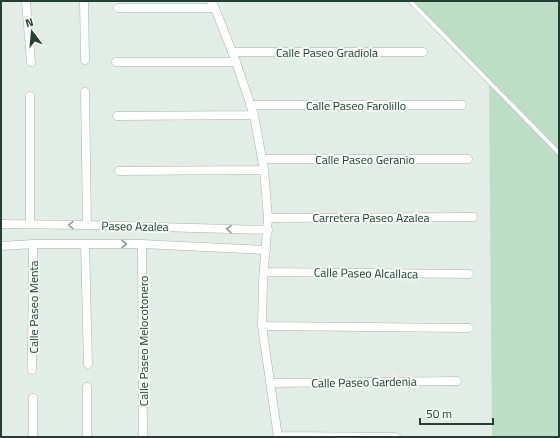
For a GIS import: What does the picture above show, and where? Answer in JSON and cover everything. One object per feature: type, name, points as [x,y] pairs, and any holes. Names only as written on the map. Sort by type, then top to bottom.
[{"type":"street","points":[[26,1],[32,62]]},
{"type":"street","points":[[84,1],[85,60]]},
{"type":"street","points":[[118,8],[213,4],[236,62],[254,115],[264,170],[268,230],[263,281],[262,326],[278,436],[396,437]]},
{"type":"street","name":"Calle Paseo Gradiola","points":[[232,52],[423,52]]},
{"type":"street","points":[[116,62],[236,62]]},
{"type":"street","points":[[85,92],[87,225]]},
{"type":"street","points":[[30,96],[30,224]]},
{"type":"street","name":"Calle Paseo Farolillo","points":[[250,104],[462,105]]},
{"type":"street","points":[[117,116],[254,115]]},
{"type":"street","name":"Calle Paseo Geranio","points":[[262,159],[468,159]]},
{"type":"street","points":[[118,171],[264,170]]},
{"type":"street","name":"Carretera Paseo Azalea","points":[[268,218],[473,217]]},
{"type":"street","name":"Paseo Azalea","points":[[1,224],[268,230]]},
{"type":"street","name":"Paseo Azalea","points":[[1,246],[33,244],[142,244],[266,250]]},
{"type":"street","name":"Calle Paseo Menta","points":[[32,370],[33,244]]},
{"type":"street","points":[[85,244],[88,364]]},
{"type":"street","name":"Calle Paseo Melocotonero","points":[[142,244],[143,437]]},
{"type":"street","name":"Calle Paseo Alcallaca","points":[[264,272],[469,274]]},
{"type":"street","points":[[262,326],[469,328]]},
{"type":"street","name":"Calle Paseo Gardenia","points":[[270,383],[457,381]]},
{"type":"street","points":[[86,437],[87,387]]},
{"type":"street","points":[[33,398],[34,437]]},
{"type":"lane","points":[[410,1],[559,153]]},
{"type":"green space","points":[[408,1],[559,1],[559,437],[492,437],[489,84]]}]
